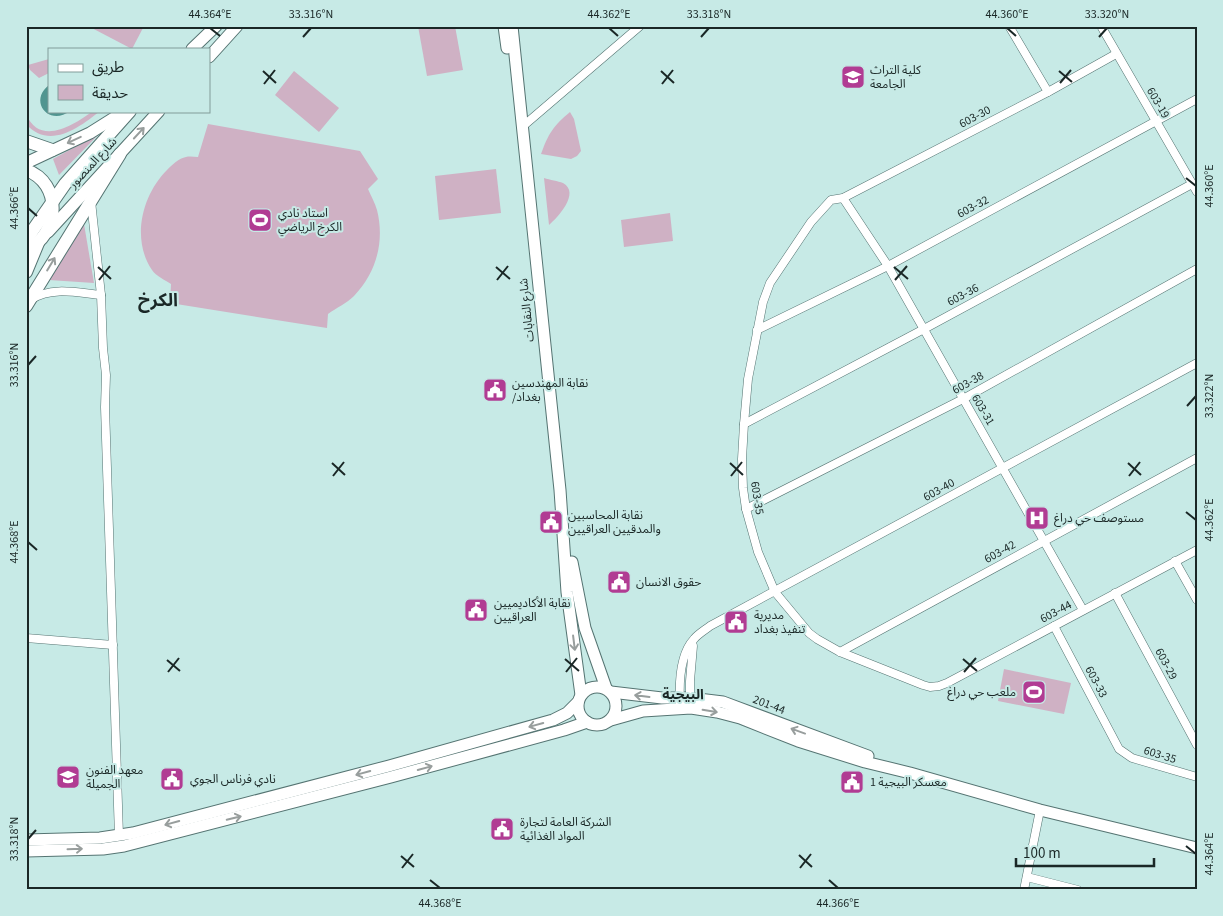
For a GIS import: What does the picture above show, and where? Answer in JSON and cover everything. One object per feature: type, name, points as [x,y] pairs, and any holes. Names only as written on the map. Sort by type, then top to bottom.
[{"type":"main road","points":[[26,250],[53,201],[75,172],[129,112]]},
{"type":"main road","points":[[26,141],[52,150]]},
{"type":"main road","points":[[28,303],[120,154]]},
{"type":"main road","points":[[26,170],[32,172],[41,180],[53,201],[51,223],[47,233],[32,241]]},
{"type":"main road","points":[[26,272],[32,241]]},
{"type":"street","points":[[193,48],[216,26]]},
{"type":"street","points":[[210,56],[237,26]]},
{"type":"street","name":"شارع النقابات","points":[[504,26],[516,118],[522,127]]},
{"type":"street","name":"شارع النقابات","points":[[512,26],[580,699]]},
{"type":"street","points":[[522,127],[640,26]]},
{"type":"street","points":[[1009,26],[1048,92]]},
{"type":"street","name":"603-19","points":[[1101,26],[1197,192]]},
{"type":"street","name":"603-30","points":[[843,198],[1048,92],[1116,54]]},
{"type":"street","name":"603-32","points":[[757,330],[888,266],[1197,99]]},
{"type":"street","name":"شارع المنصور","points":[[26,163],[90,133],[122,112]]},
{"type":"street","name":"شارع المنصور","points":[[47,233],[158,112]]},
{"type":"street","name":"603-36","points":[[744,424],[924,330],[1192,184]]},
{"type":"street","name":"603-31","points":[[843,198],[888,266],[1083,610]]},
{"type":"street","name":"603-35","points":[[843,198],[832,200],[822,208],[811,222],[770,283],[763,302],[748,379],[744,424],[743,478],[746,509],[758,552],[775,592],[809,633],[840,652],[923,685]]},
{"type":"street","points":[[91,199],[101,296],[106,374],[105,407],[119,836]]},
{"type":"street","name":"603-38","points":[[746,509],[963,399],[1197,269]]},
{"type":"street","points":[[28,303],[42,294],[57,292],[101,296]]},
{"type":"street","name":"603-40","points":[[685,703],[690,681],[694,639],[710,626],[1197,364]]},
{"type":"street","name":"603-42","points":[[840,652],[1197,458]]},
{"type":"street","name":"شارع النقابات","points":[[560,490],[565,510],[573,572],[585,628],[609,690]]},
{"type":"street","name":"603-44","points":[[923,685],[930,687],[947,683],[1197,550]]},
{"type":"street","points":[[1175,561],[1197,600]]},
{"type":"street","name":"603-29","points":[[1115,593],[1197,745]]},
{"type":"street","name":"603-33","points":[[1054,626],[1119,749]]},
{"type":"street","points":[[26,638],[113,645]]},
{"type":"street","points":[[26,840],[119,836],[390,772],[564,730],[587,722],[598,725],[610,720],[617,706],[615,698],[609,690],[598,686],[590,687],[567,713],[553,720],[390,772],[124,846],[103,849],[26,851]]},
{"type":"street","name":"201-44","points":[[609,690],[685,703]]},
{"type":"street","points":[[580,699],[580,713],[587,722]]},
{"type":"street","name":"201-44","points":[[610,720],[685,703],[723,702],[910,773],[1040,810],[1197,848]]},
{"type":"street","name":"603-35","points":[[1119,749],[1132,758],[1197,777]]},
{"type":"street","points":[[1024,890],[1040,810]]},
{"type":"street","points":[[1027,877],[1078,890]]},
{"type":"green space","points":[[88,26],[144,26],[133,48]]},
{"type":"green space","points":[[418,26],[455,26],[463,70],[427,76]]},
{"type":"green space","points":[[48,59],[48,74],[39,78],[30,70],[28,65]]},
{"type":"green space","points":[[294,71],[339,108],[319,132],[275,95]]},
{"type":"green space","points":[[91,112],[99,112],[83,124],[64,134],[54,136],[35,132],[26,124],[26,114],[32,124],[48,131],[58,130]]},
{"type":"green space","points":[[570,112],[574,119],[581,151],[571,159],[541,154],[552,130]]},
{"type":"green space","name":"استاد نادي الكرخ الرياضي","points":[[208,124],[360,151],[378,179],[368,189],[376,207],[379,222],[380,234],[377,256],[362,287],[351,299],[328,314],[327,328],[170,303],[171,284],[152,270],[146,258],[142,245],[142,218],[151,192],[167,170],[183,158],[198,157]]},
{"type":"green space","points":[[98,135],[59,175],[53,159]]},
{"type":"green space","points":[[496,169],[501,213],[439,220],[435,176]]},
{"type":"green space","points":[[544,178],[563,183],[568,187],[570,193],[566,205],[549,225]]},
{"type":"green space","points":[[670,213],[673,241],[624,247],[621,220]]},
{"type":"green space","points":[[84,224],[94,283],[49,280]]},
{"type":"green space","name":"ملعب حي دراغ","points":[[1004,669],[1071,683],[1064,714],[998,701]]},
{"type":"water","points":[[48,86],[48,112],[68,112],[55,116],[44,110],[40,98]]},
{"type":"place","name":"كلية التراث الجامعة","points":[[853,77]]},
{"type":"place","name":"استاد نادي الكرخ الرياضي","points":[[260,220]]},
{"type":"place","name":"نقابة المهندسين /بغداد","points":[[495,390]]},
{"type":"place","name":"مستوصف حي دراغ","points":[[1037,518]]},
{"type":"place","name":"نقابة المحاسبين والمدقيين العراقيين","points":[[551,522]]},
{"type":"place","name":"حقوق الانسان","points":[[619,582]]},
{"type":"place","name":"نقابة الأكاديميين العراقيين","points":[[476,610]]},
{"type":"place","name":"مديرية تنفيذ بغداد","points":[[736,622]]},
{"type":"place","name":"ملعب حي دراغ","points":[[1034,692]]},
{"type":"place","name":"معهد الفنون الجميلة","points":[[68,777]]},
{"type":"place","name":"نادي فرناس الجوي","points":[[172,779]]},
{"type":"place","name":"معسكر البيجية 1","points":[[852,782]]},
{"type":"place","name":"الشركة العامة لتجارة المواد الغذائية","points":[[502,829]]},
{"type":"district","name":"الكرخ","points":[[158,300]]},
{"type":"district","name":"البيجية","points":[[683,695]]}]
